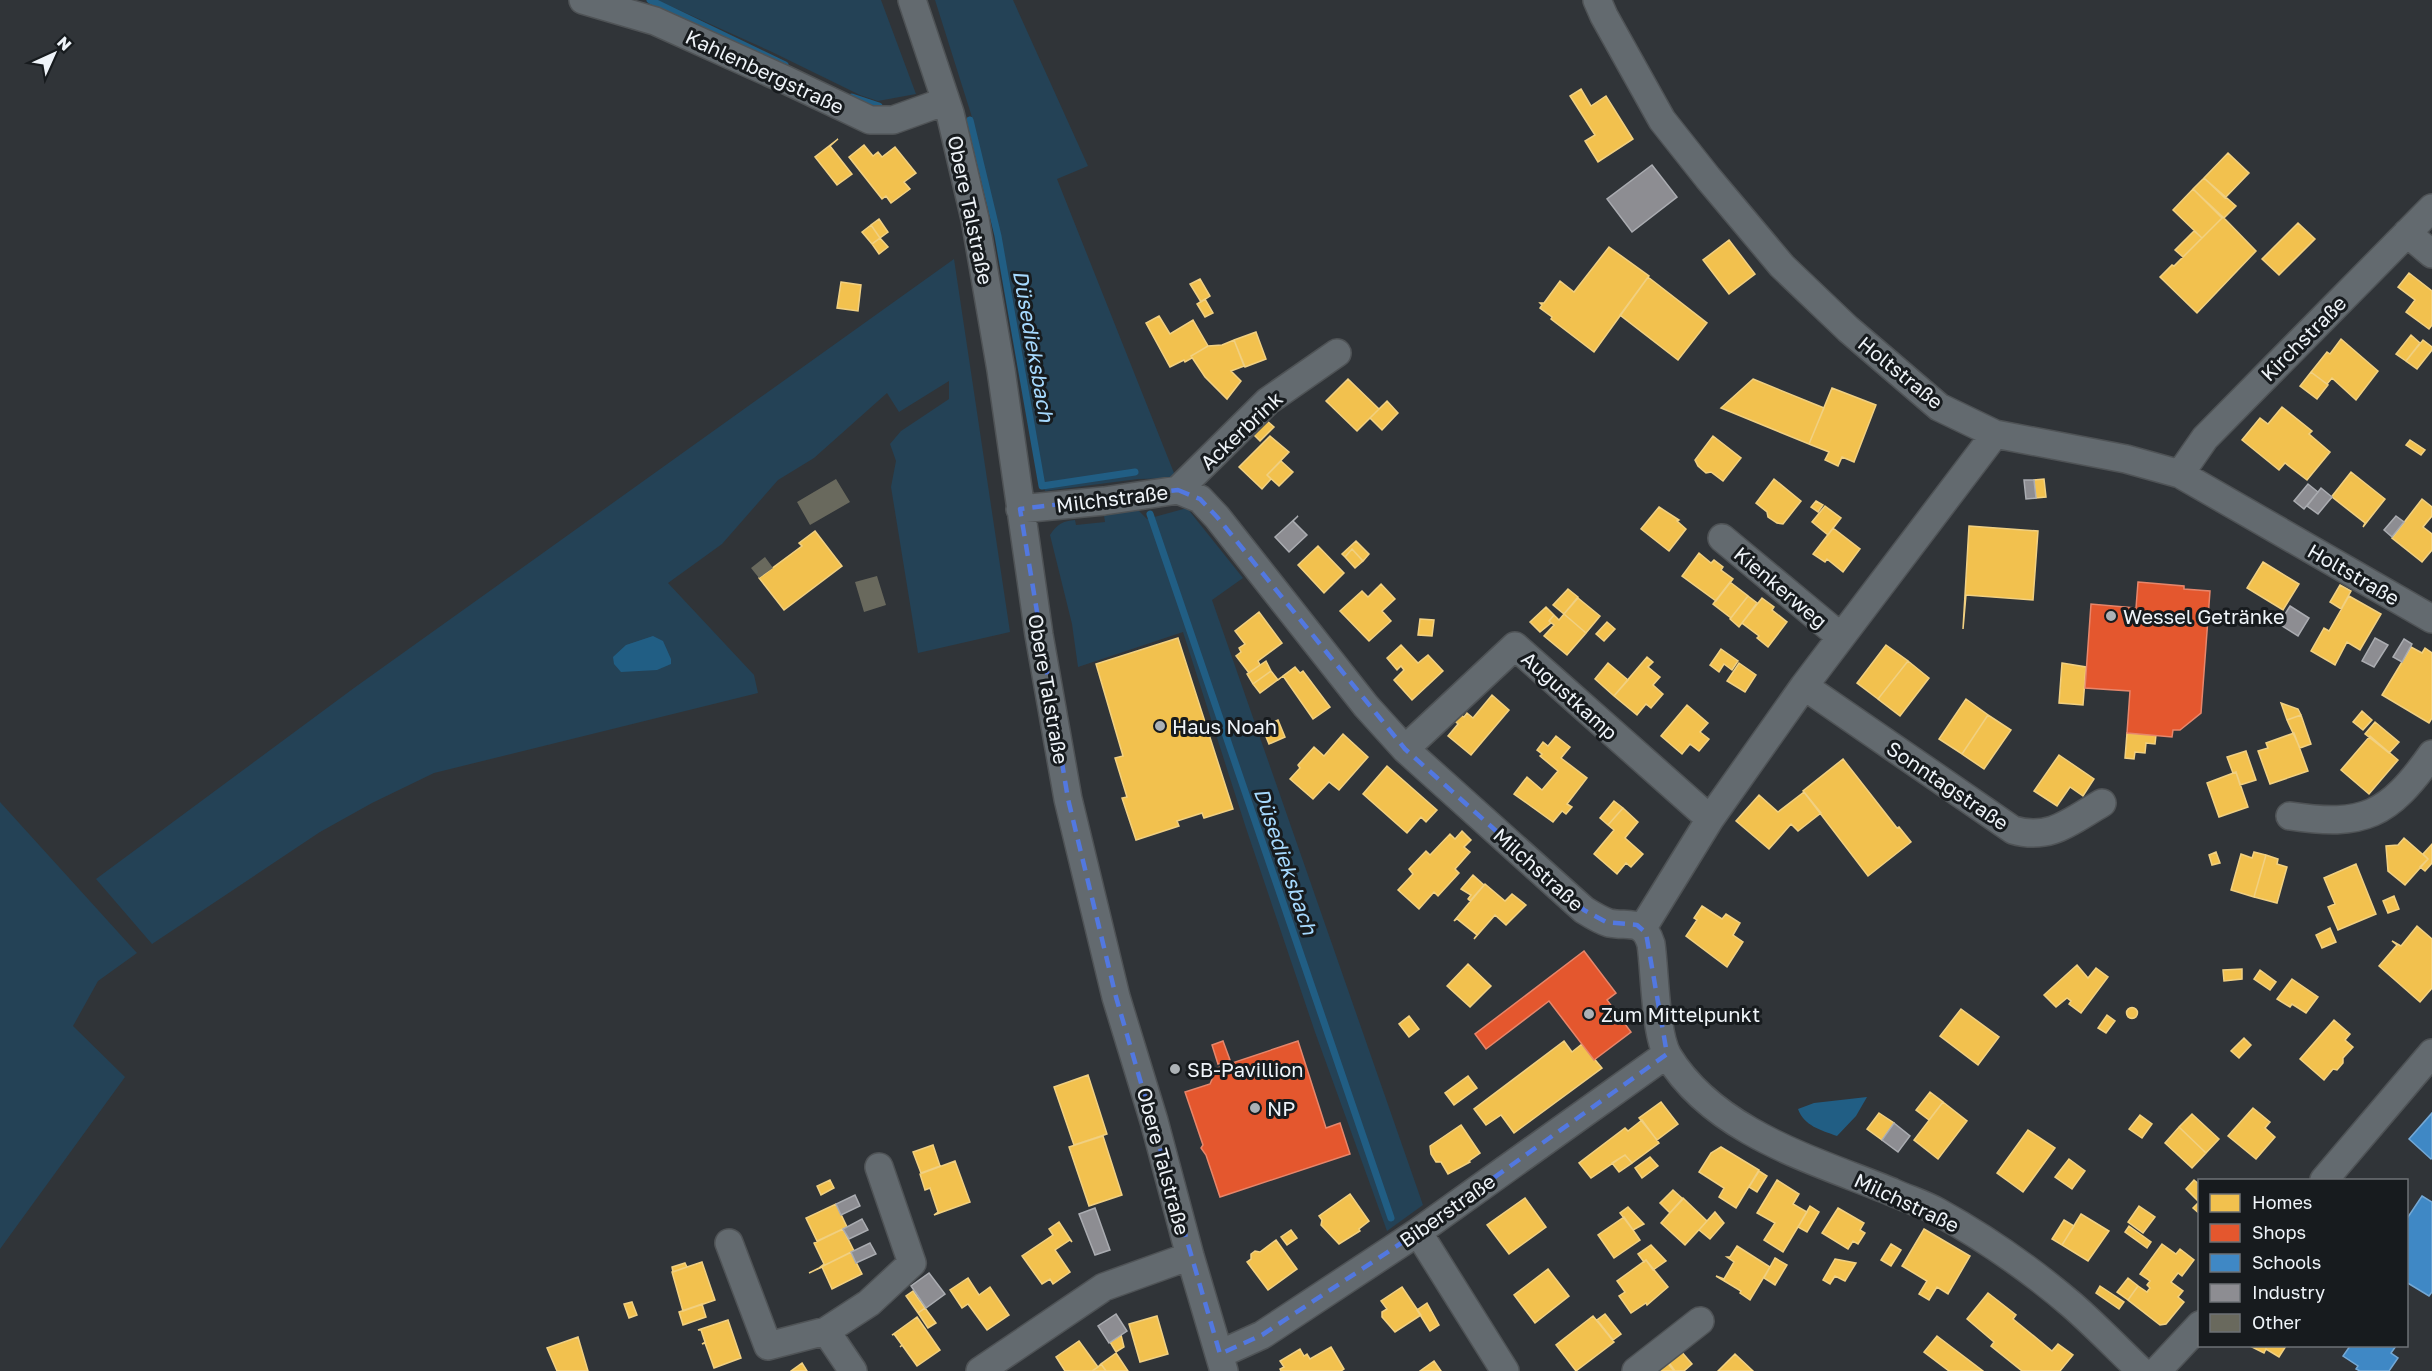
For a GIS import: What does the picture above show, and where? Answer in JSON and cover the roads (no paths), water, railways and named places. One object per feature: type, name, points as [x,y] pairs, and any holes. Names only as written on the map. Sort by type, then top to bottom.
[{"type":"street","name":"Kahlenbergstraße","points":[[583,0],[655,21],[870,120],[893,120],[946,101]]},
{"type":"street","name":"Obere Talstraße","points":[[912,0],[946,101],[975,219],[1001,370],[1039,635],[1068,799],[1116,997],[1155,1121],[1190,1256],[1222,1363]]},
{"type":"street","name":"Holtstraße","points":[[1597,0],[1662,120],[1708,178],[1782,266],[1848,329],[1939,407],[1995,434],[2126,459],[2180,474],[2432,619]]},
{"type":"street","name":"Kirchstraße","points":[[2180,474],[2205,438],[2432,208]]},
{"type":"street","points":[[2407,233],[2432,254]]},
{"type":"street","name":"Ackerbrink","points":[[1178,490],[1268,401],[1337,353]]},
{"type":"street","points":[[1642,929],[1710,819],[1804,686],[1995,434]]},
{"type":"street","name":"Milchstraße","points":[[1020,508],[1104,501],[1178,490],[1200,499],[1217,517],[1366,706],[1406,749],[1584,910],[1606,922],[1630,923],[1642,929],[1652,944],[1661,1035],[1667,1054],[1691,1086],[1712,1106],[1734,1122],[1781,1146],[1937,1211],[1995,1247],[2072,1305],[2141,1371]]},
{"type":"street","name":"Kienkerweg","points":[[1722,538],[1841,637]]},
{"type":"street","name":"Augustkamp","points":[[1406,749],[1515,646],[1710,819]]},
{"type":"street","name":"Sonntagstraße","points":[[1804,686],[2013,830],[2024,833],[2047,833],[2102,803]]},
{"type":"street","points":[[2290,816],[2327,821],[2347,820],[2376,812],[2397,795],[2432,754]]},
{"type":"street","points":[[2325,1179],[2432,1053]]},
{"type":"street","name":"Biberstraße","points":[[1222,1363],[1418,1232],[1667,1054]]},
{"type":"street","points":[[729,1243],[768,1346],[826,1331],[869,1303],[912,1263],[879,1167]]},
{"type":"street","points":[[1418,1232],[1505,1371]]},
{"type":"street","points":[[980,1371],[1104,1287],[1190,1256]]},
{"type":"street","points":[[1636,1371],[1700,1322]]},
{"type":"street","points":[[2157,1371],[2198,1326]]},
{"type":"street","points":[[826,1331],[854,1371]]},
{"type":"water","points":[[653,636],[663,641],[671,664],[657,670],[621,672],[614,664],[613,657],[626,645]]},
{"type":"water","points":[[1867,1097],[1856,1116],[1837,1136],[1804,1120],[1798,1109],[1814,1103]]},
{"type":"waterway","name":"Düsedieksbach","points":[[650,0],[785,65]]},
{"type":"waterway","name":"Düsedieksbach","points":[[852,97],[879,106]]},
{"type":"waterway","name":"Düsedieksbach","points":[[970,120],[998,236],[1042,486],[1135,472]]},
{"type":"waterway","name":"Düsedieksbach","points":[[1150,514],[1391,1218]]},
{"type":"place","name":"Wessel Getränke","points":[[2111,616]]},
{"type":"place","name":"Haus Noah","points":[[1160,726]]},
{"type":"place","name":"Zum Mittelpunkt","points":[[1589,1014]]},
{"type":"place","name":"SB-Pavillion","points":[[1175,1069]]},
{"type":"place","name":"NP","points":[[1255,1108]]}]
